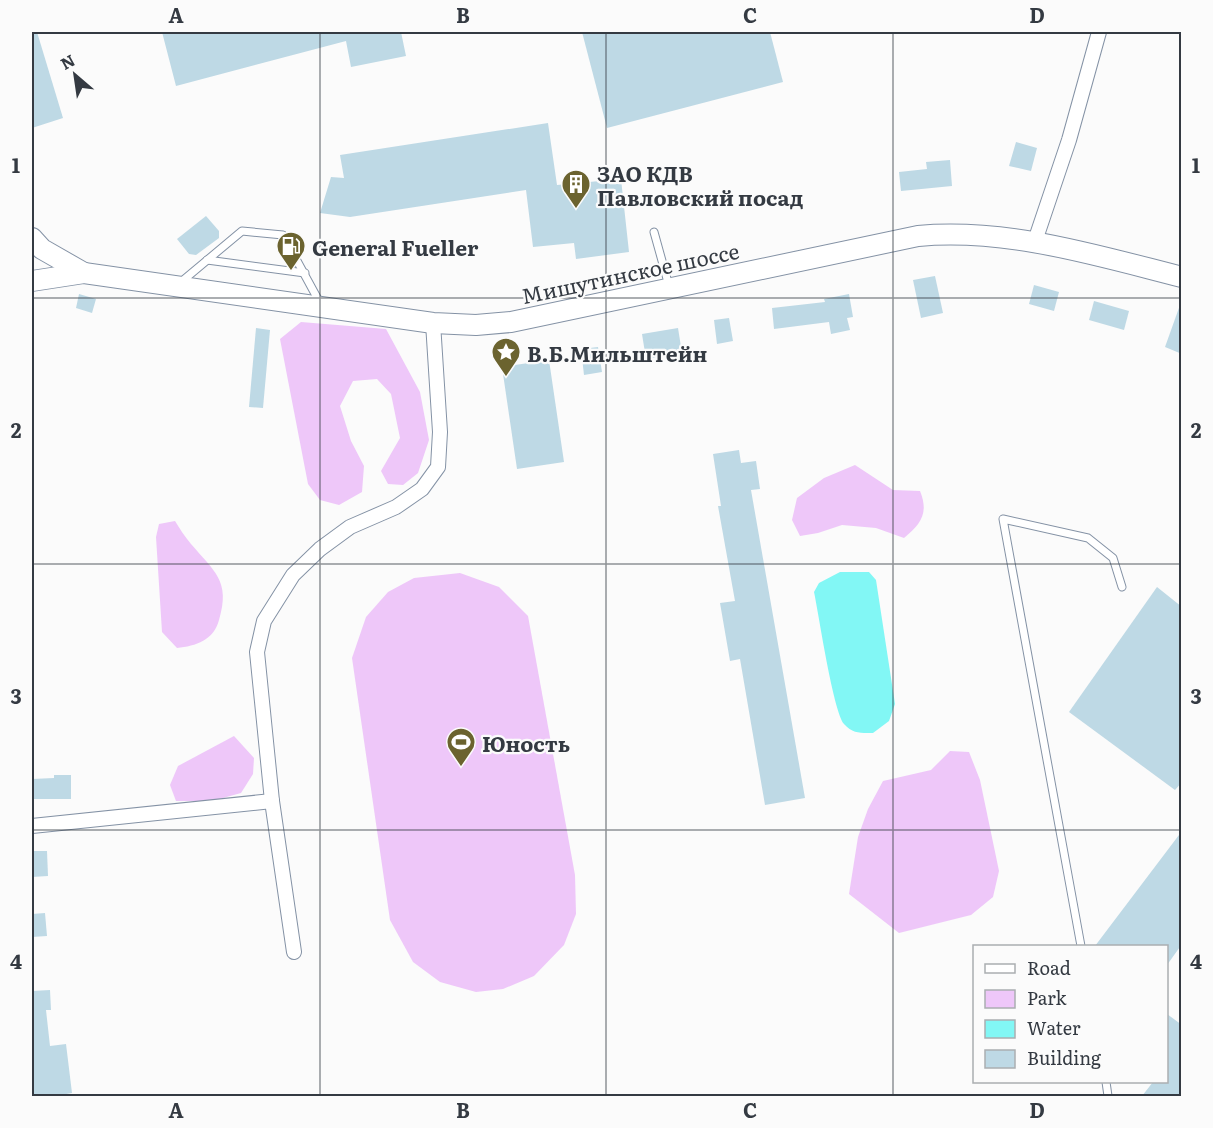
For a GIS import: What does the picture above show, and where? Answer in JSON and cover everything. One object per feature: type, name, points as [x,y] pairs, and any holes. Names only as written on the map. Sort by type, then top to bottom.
[{"type":"main road","name":"Мишутинское шоссе","points":[[84,273],[433,323],[476,325],[511,322],[918,236],[947,234],[976,234],[1035,241],[1182,277]]},
{"type":"main road","points":[[32,238],[42,249],[84,273]]},
{"type":"main road","points":[[32,281],[84,273]]},
{"type":"street","points":[[1035,241],[1069,140],[1099,32]]},
{"type":"street","points":[[294,952],[272,801],[256,652],[264,621],[293,576],[320,549],[350,527],[396,507],[422,489],[438,467],[440,432],[433,323]]},
{"type":"street","points":[[32,826],[272,801]]},
{"type":"lane","points":[[175,287],[242,231],[283,235],[322,308]]},
{"type":"lane","points":[[654,232],[670,288]]},
{"type":"lane","points":[[207,260],[304,273]]},
{"type":"lane","points":[[1081,945],[1003,519],[1088,538],[1113,558],[1122,587]]},
{"type":"green space","points":[[301,322],[386,329],[420,392],[429,440],[418,473],[403,485],[388,484],[381,471],[400,438],[391,394],[377,379],[353,381],[340,406],[351,441],[364,466],[362,492],[339,505],[320,500],[308,484],[280,339]]},
{"type":"green space","points":[[855,465],[893,490],[920,491],[924,506],[919,523],[904,538],[876,528],[842,525],[800,536],[792,520],[797,498],[824,478]]},
{"type":"green space","points":[[175,521],[213,570],[223,595],[219,620],[213,633],[197,644],[177,648],[162,632],[156,537],[159,524]]},
{"type":"green space","name":"Юность","points":[[460,573],[499,587],[528,616],[575,875],[576,914],[564,945],[534,976],[503,989],[476,992],[440,982],[413,962],[390,920],[352,658],[366,617],[388,592],[414,578]]},
{"type":"green space","points":[[234,736],[254,758],[253,774],[241,793],[212,801],[176,801],[170,785],[178,766]]},
{"type":"green space","points":[[950,751],[969,752],[980,780],[999,871],[993,897],[971,915],[899,933],[849,894],[858,837],[868,809],[883,781],[931,770]]},
{"type":"water","points":[[840,572],[869,572],[876,580],[895,704],[889,721],[873,733],[854,731],[844,724],[831,682],[814,592],[819,583]]},
{"type":"building","points":[[32,32],[37,32],[63,118],[32,128]]},
{"type":"building","points":[[162,32],[401,32],[406,56],[351,67],[346,41],[176,86]]},
{"type":"building","points":[[582,32],[770,32],[783,82],[607,128]]},
{"type":"building","points":[[548,123],[557,185],[621,179],[629,252],[576,259],[574,243],[533,247],[526,190],[350,217],[320,213],[331,177],[344,178],[340,155]]},
{"type":"building","points":[[1016,142],[1037,148],[1031,171],[1009,166]]},
{"type":"building","points":[[950,160],[952,186],[901,191],[899,172],[927,169],[926,162]]},
{"type":"building","points":[[206,216],[219,231],[219,238],[196,255],[189,254],[177,239]]},
{"type":"building","points":[[935,276],[943,313],[921,318],[913,280]]},
{"type":"building","points":[[1034,285],[1059,292],[1054,311],[1029,304]]},
{"type":"building","points":[[79,294],[96,299],[92,313],[76,308]]},
{"type":"building","points":[[849,294],[853,317],[847,318],[850,330],[831,334],[829,322],[774,329],[772,308],[825,302],[824,299]]},
{"type":"building","points":[[1094,301],[1129,311],[1124,330],[1089,320]]},
{"type":"building","points":[[1180,305],[1182,305],[1182,354],[1165,347]]},
{"type":"building","points":[[729,318],[733,341],[717,344],[714,320]]},
{"type":"building","points":[[256,328],[270,330],[263,408],[249,407]]},
{"type":"building","points":[[678,328],[682,353],[646,359],[642,334]]},
{"type":"building","points":[[598,347],[602,372],[584,375],[581,349]]},
{"type":"building","points":[[549,360],[564,462],[517,469],[502,367]]},
{"type":"building","points":[[739,450],[741,463],[756,461],[760,489],[751,490],[805,798],[765,805],[740,659],[730,661],[720,603],[735,601],[718,506],[721,506],[713,454]]},
{"type":"building","points":[[1157,587],[1182,607],[1182,782],[1175,790],[1069,712]]},
{"type":"building","points":[[54,775],[71,775],[71,799],[32,799],[32,779],[54,778]]},
{"type":"building","points":[[1182,831],[1182,944],[1168,964],[1168,945],[1096,945]]},
{"type":"building","points":[[32,851],[47,851],[48,876],[32,877]]},
{"type":"building","points":[[45,913],[47,936],[32,937],[32,914]]},
{"type":"building","points":[[50,990],[51,1010],[46,1010],[50,1046],[66,1044],[72,1093],[61,1096],[33,1096],[32,991]]},
{"type":"building","points":[[1168,1015],[1182,1025],[1182,1096],[1142,1096],[1152,1083],[1168,1083]]},
{"type":"place","name":"ЗАО КДВ Павловский посад","points":[[576,210]]},
{"type":"place","name":"General Fueller","points":[[291,272]]},
{"type":"place","name":"В.Б.Мильштейн","points":[[506,378]]},
{"type":"place","name":"Юность","points":[[461,768]]}]
